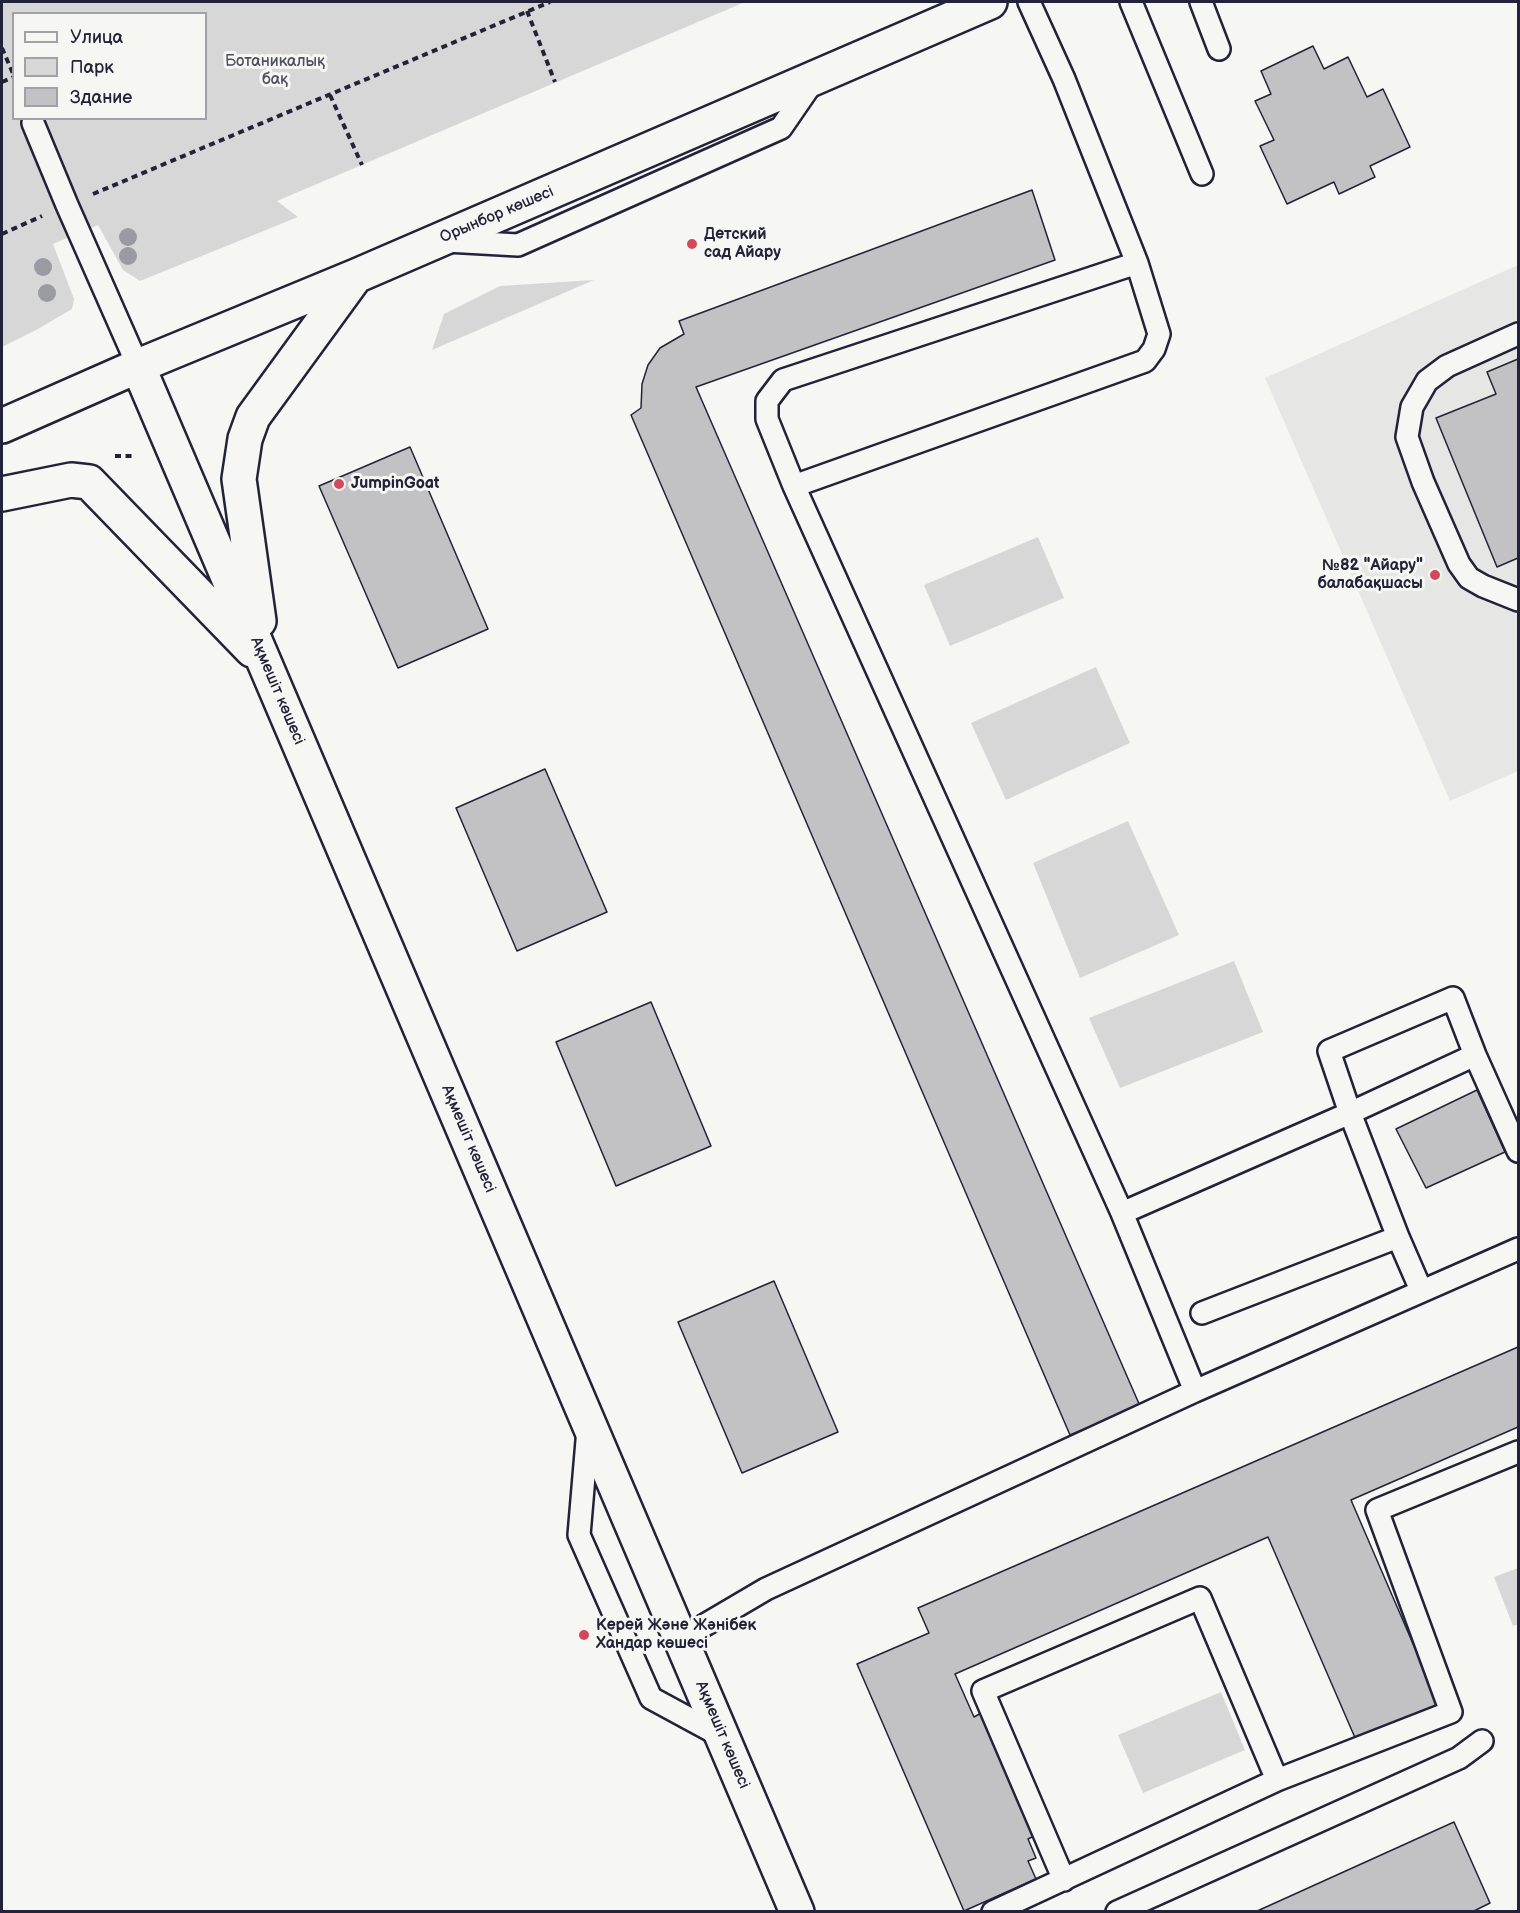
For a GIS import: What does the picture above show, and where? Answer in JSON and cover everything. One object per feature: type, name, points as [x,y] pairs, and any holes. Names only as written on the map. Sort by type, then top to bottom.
[{"type":"street","name":"Орынбор көшесі","points":[[2,426],[138,366],[356,276],[982,3]]},
{"type":"street","points":[[266,664],[239,479],[245,439],[253,417],[356,276]]},
{"type":"street","name":"Ақмешіт көшесі","points":[[138,366],[797,1911]]},
{"type":"street","points":[[2,494],[71,480],[89,482],[266,664]]},
{"type":"lane","points":[[794,486],[1144,361],[1154,349],[1159,334],[1137,263],[1064,79],[1029,2]]},
{"type":"lane","points":[[1131,2],[1202,174]]},
{"type":"lane","points":[[1202,2],[1219,50]]},
{"type":"lane","points":[[33,123],[138,366]]},
{"type":"lane","points":[[1137,263],[783,381],[767,402],[767,419],[794,486],[1122,1212],[1195,1391]]},
{"type":"lane","points":[[1518,334],[1447,366],[1426,381],[1412,407],[1407,437],[1423,482],[1459,564],[1469,579],[1518,600]]},
{"type":"lane","points":[[1421,1290],[1350,1113],[1329,1051],[1453,998],[1475,1055],[1518,1151]]},
{"type":"lane","points":[[1122,1212],[1350,1113],[1475,1055]]},
{"type":"lane","points":[[1202,1313],[1398,1237]]},
{"type":"lane","points":[[681,1639],[766,1589],[1195,1391],[1518,1249]]},
{"type":"lane","points":[[589,1423],[579,1535],[651,1698],[723,1737]]},
{"type":"lane","points":[[993,1911],[1277,1780],[1451,1712],[1377,1510],[1518,1452]]},
{"type":"lane","points":[[1064,1880],[983,1691],[1200,1598],[1277,1780]]},
{"type":"lane","points":[[1118,1911],[1459,1758],[1482,1741]]},
{"type":"path","points":[[2,234],[550,2]]},
{"type":"path","points":[[527,11],[555,82]]},
{"type":"path","points":[[2,48],[12,71]]},
{"type":"path","points":[[330,94],[362,165]]},
{"type":"shaded area","name":"№82 \"Айару\" балабақшасы","points":[[1518,265],[1518,771],[1450,801],[1265,378]]},
{"type":"green space","name":"Ботаникалық бақ","points":[[2,2],[745,2],[277,201],[298,217],[140,281],[123,270],[98,225],[53,244],[74,299],[72,309],[2,347]]},
{"type":"green space","points":[[594,280],[432,350],[444,314],[500,286]]},
{"type":"green space","points":[[1038,537],[1064,598],[950,646],[924,585]]},
{"type":"green space","points":[[1096,667],[1130,743],[1006,800],[971,723]]},
{"type":"green space","points":[[1128,821],[1179,935],[1080,978],[1033,863]]},
{"type":"green space","points":[[1234,961],[1263,1032],[1120,1088],[1089,1018]]},
{"type":"green space","points":[[1518,1568],[1518,1624],[1513,1626],[1494,1577]]},
{"type":"green space","points":[[1221,1692],[1245,1750],[1143,1793],[1118,1735]]},
{"type":"building","points":[[1313,46],[1324,69],[1348,57],[1367,97],[1383,89],[1410,147],[1370,166],[1375,177],[1339,194],[1334,182],[1287,204],[1260,146],[1274,140],[1255,101],[1271,94],[1261,71]]},
{"type":"building","points":[[1032,190],[1055,260],[696,387],[1140,1406],[1070,1435],[631,415],[641,408],[642,384],[648,365],[660,348],[684,334],[679,321]]},
{"type":"building","points":[[1518,359],[1518,558],[1497,567],[1436,418],[1496,394],[1487,372]]},
{"type":"building","points":[[410,447],[488,629],[398,668],[319,486]]},
{"type":"building","points":[[545,769],[607,912],[517,951],[456,808]]},
{"type":"building","points":[[651,1002],[711,1146],[616,1186],[556,1042]]},
{"type":"building","points":[[1477,1090],[1505,1152],[1426,1188],[1396,1129]]},
{"type":"building","points":[[774,1281],[838,1432],[742,1473],[678,1322]]},
{"type":"building","points":[[1518,1347],[1518,1427],[1351,1500],[1439,1704],[1356,1740],[1268,1537],[955,1674],[974,1717],[983,1712],[1036,1835],[1028,1839],[1036,1858],[1028,1861],[1036,1879],[964,1911],[857,1664],[929,1633],[918,1608]]},
{"type":"building","points":[[1454,1822],[1490,1903],[1472,1912],[1255,1912]]},
{"type":"place","name":"Детский сад Айару","points":[[692,244]]},
{"type":"place","name":"JumpinGoat","points":[[339,484]]},
{"type":"place","name":"№82 \"Айару\" балабақшасы","points":[[1435,575]]},
{"type":"place","name":"Керей Және Жәнібек Хандар көшесі","points":[[584,1635]]}]
